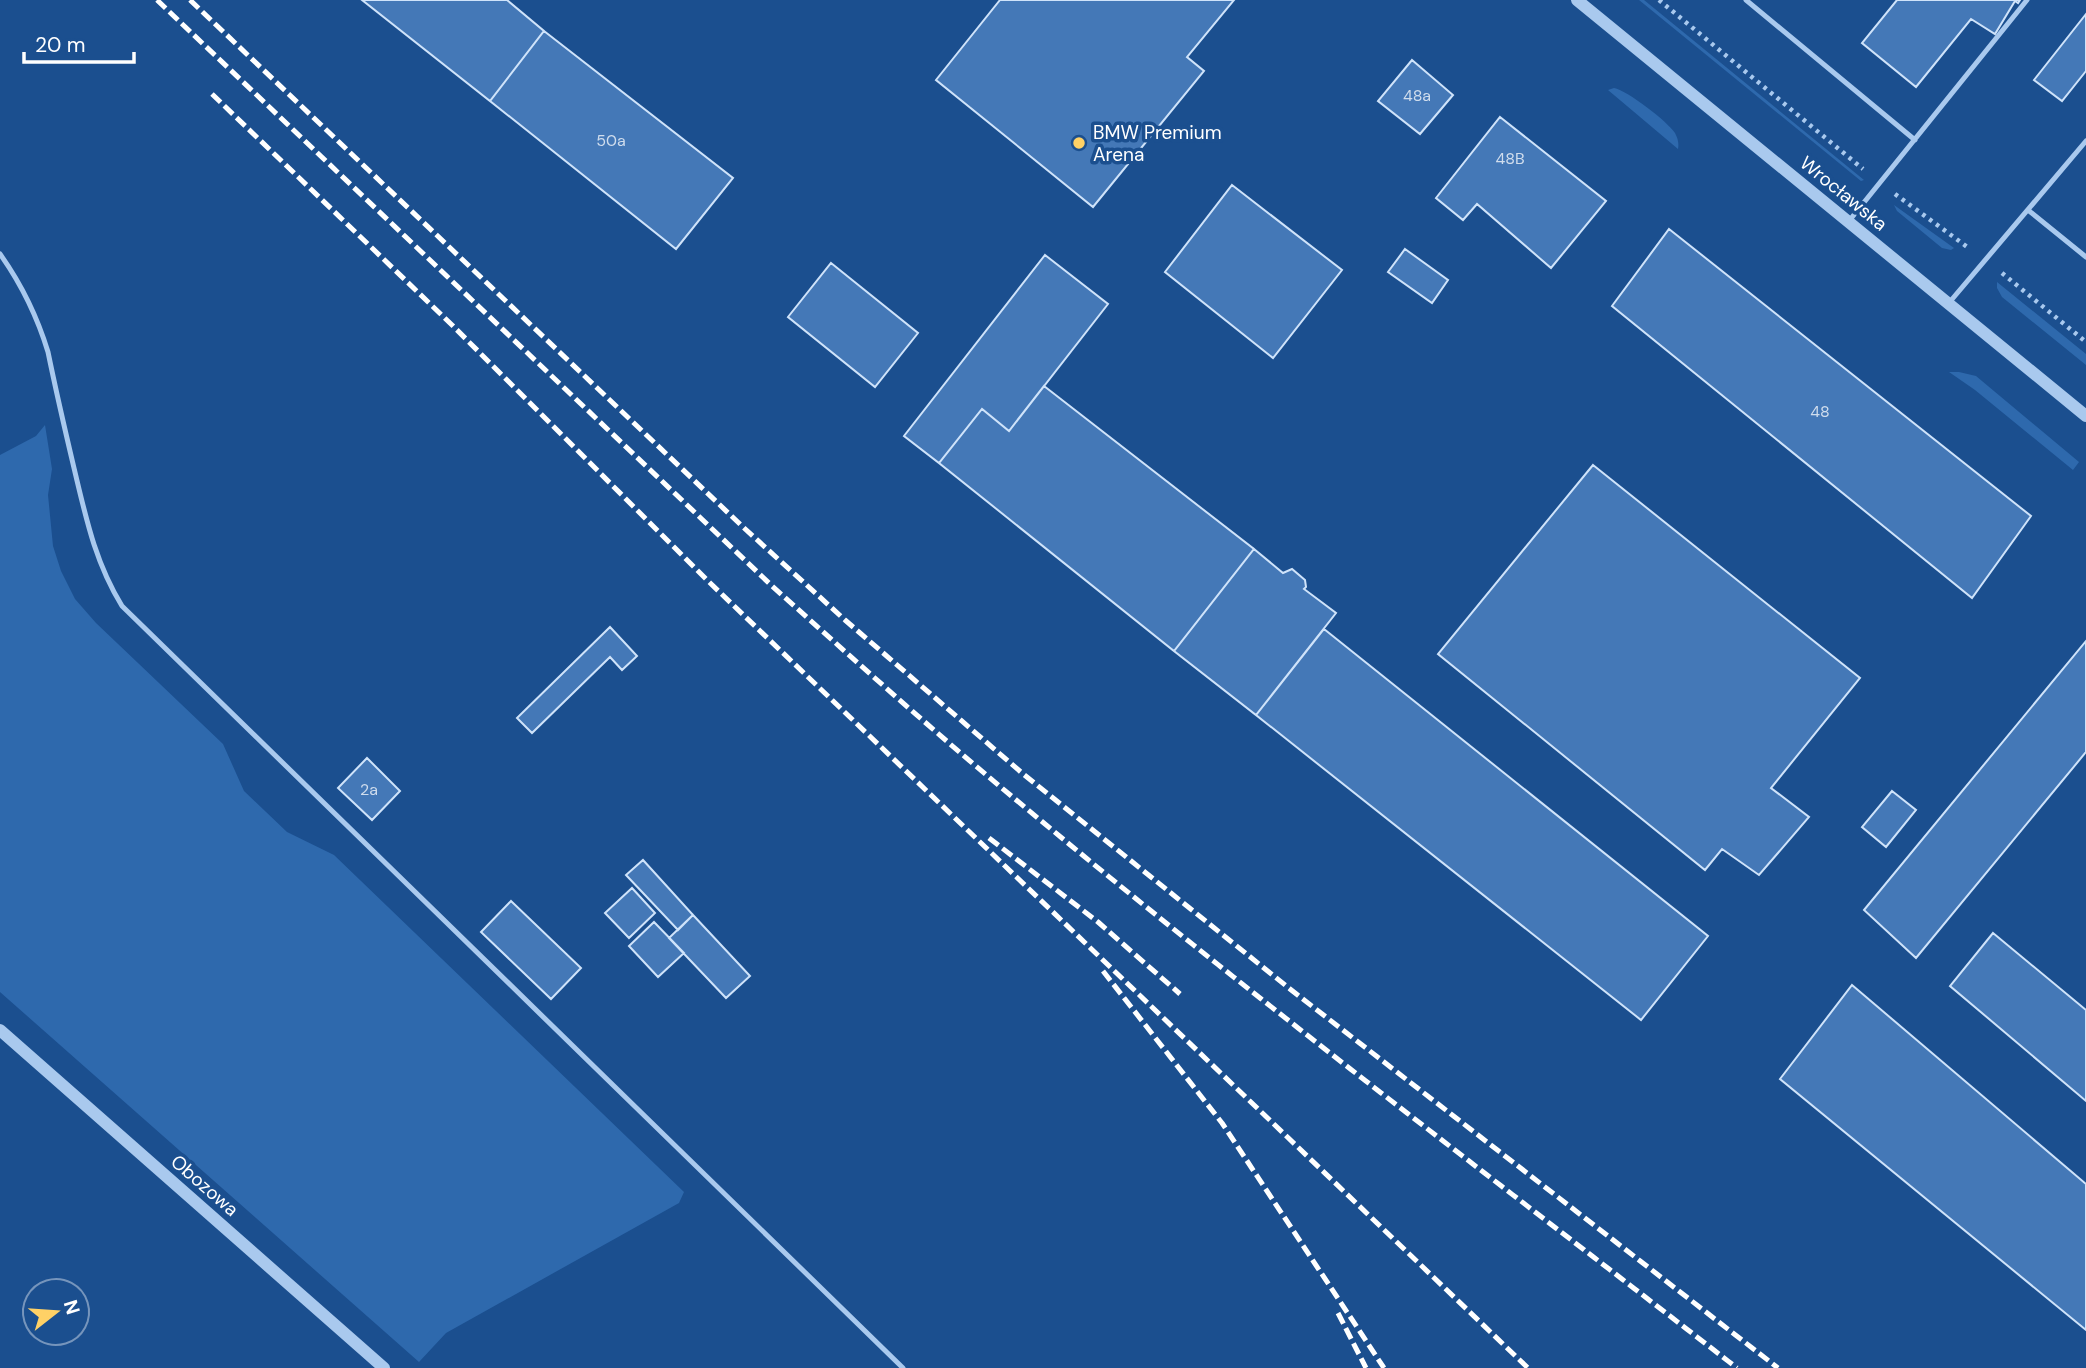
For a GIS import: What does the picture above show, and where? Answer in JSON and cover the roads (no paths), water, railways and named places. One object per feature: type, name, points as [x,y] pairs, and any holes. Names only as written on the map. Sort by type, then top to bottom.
[{"type":"street","name":"Wrocławska","points":[[1577,0],[2086,416]]},
{"type":"street","name":"Obozowa","points":[[0,1030],[384,1368]]},
{"type":"lane","points":[[1746,0],[1915,140]]},
{"type":"lane","points":[[1849,222],[2027,0]]},
{"type":"lane","points":[[1948,304],[2086,141]]},
{"type":"lane","points":[[2028,210],[2086,257]]},
{"type":"lane","points":[[0,254],[26,295],[39,324],[48,352],[88,527],[103,572],[122,606],[903,1368]]},
{"type":"railway","points":[[157,0],[771,585],[953,747],[1283,1016],[1737,1368]]},
{"type":"railway","points":[[190,0],[743,527],[845,620],[1022,773],[1290,989],[1778,1368]]},
{"type":"railway","points":[[212,94],[452,325],[707,580],[1528,1368]]},
{"type":"railway","points":[[989,838],[1098,922],[1180,994]]},
{"type":"railway","points":[[1103,971],[1222,1123],[1384,1368]]},
{"type":"railway","points":[[1338,1313],[1366,1368]]},
{"type":"place","name":"BMW Premium Arena","points":[[1079,143]]}]
